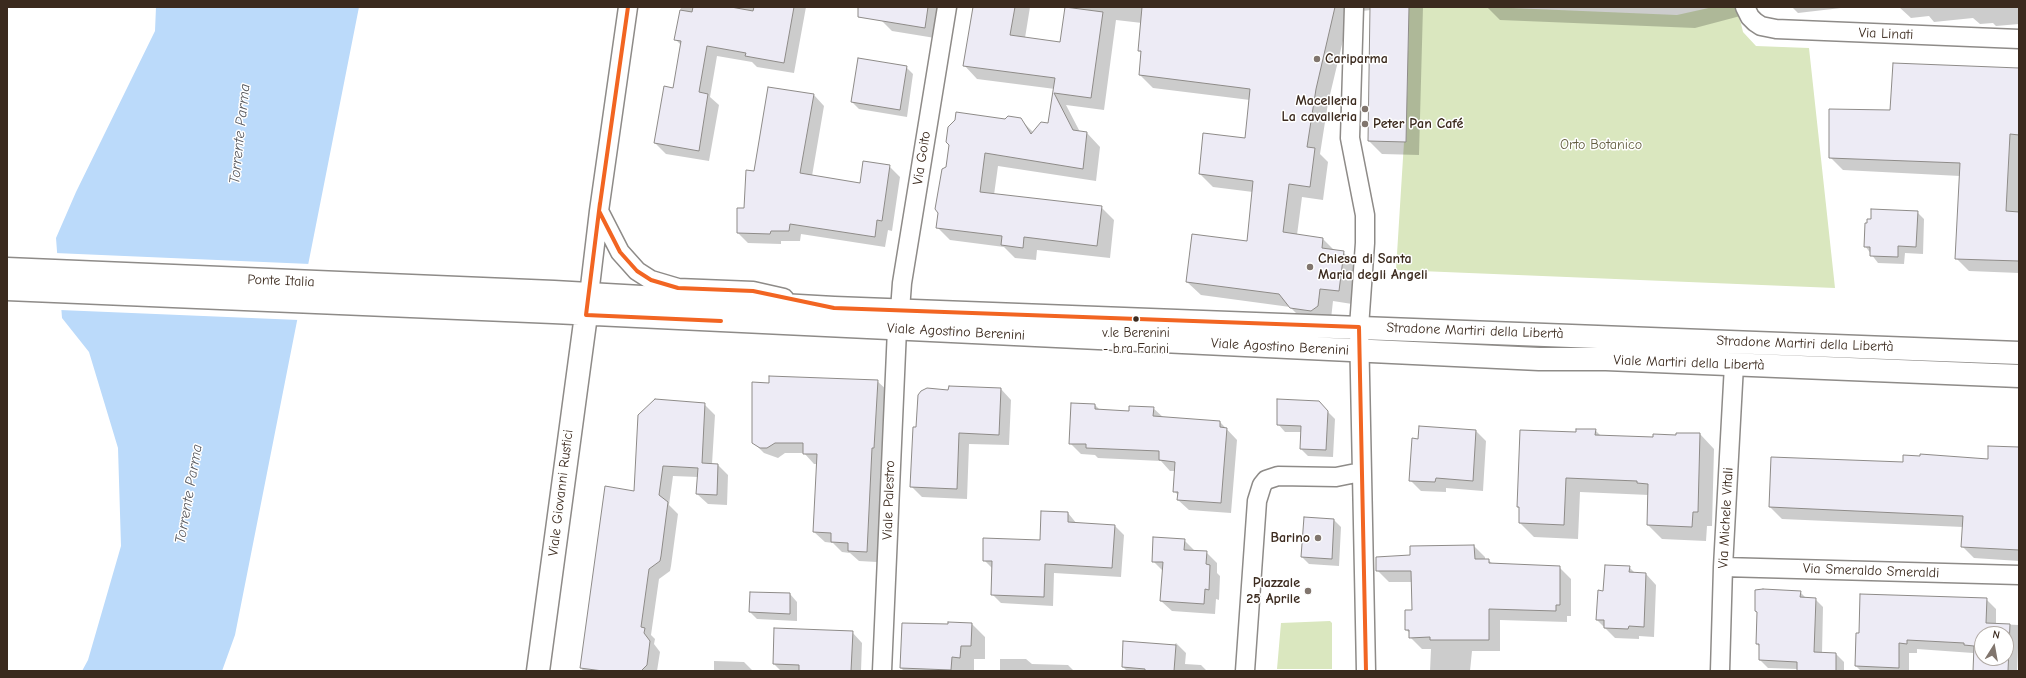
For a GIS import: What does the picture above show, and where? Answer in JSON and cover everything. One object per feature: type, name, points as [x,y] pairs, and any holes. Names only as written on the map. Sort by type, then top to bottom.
[{"type":"main road","name":"Ponte Italia","points":[[7,269],[554,302]]},
{"type":"main road","name":"Ponte Italia","points":[[7,289],[554,302]]},
{"type":"main road","name":"Viale Agostino Berenini","points":[[554,302],[587,305],[898,320],[1359,350]]},
{"type":"main road","name":"Viale Agostino Berenini","points":[[587,305],[834,308],[898,320],[1359,327]]},
{"type":"main road","name":"Viale Giovanni Rustici","points":[[538,671],[587,305]]},
{"type":"main road","name":"Stradone Martiri della Libertà","points":[[1359,327],[2019,353]]},
{"type":"main road","name":"Stradone Martiri della Libertà","points":[[1359,350],[1392,340],[1440,340],[1531,344],[1591,335]]},
{"type":"main road","name":"Viale Martiri della Libertà","points":[[1359,350],[1539,359],[1600,359],[2019,376]]},
{"type":"street","points":[[587,305],[628,7]]},
{"type":"street","name":"Via Goito","points":[[898,320],[902,283],[947,7]]},
{"type":"street","points":[[1354,7],[1350,138],[1365,215],[1365,243],[1359,327],[1359,350],[1366,671]]},
{"type":"street","name":"Via Linati","points":[[1744,7],[1750,17],[1756,22],[1765,27],[1776,29],[2019,39]]},
{"type":"street","points":[[599,211],[620,252],[637,271],[651,280],[678,288],[753,292],[834,308]]},
{"type":"street","name":"Viale Palestro","points":[[882,671],[898,320]]},
{"type":"street","name":"Via Michele Vitali","points":[[1720,671],[1723,567],[1734,365]]},
{"type":"street","points":[[1245,671],[1257,501],[1262,485],[1266,480],[1278,476],[1336,477],[1361,472]]},
{"type":"street","name":"Via Smeraldo Smeraldi","points":[[1723,567],[2019,574]]},
{"type":"green space","name":"Orto Botanico","points":[[1409,7],[1488,7],[1677,15],[1713,7],[1737,7],[1743,32],[1756,46],[1809,48],[1835,288],[1396,270],[1404,142],[1406,142]]},
{"type":"green space","points":[[1330,621],[1332,623],[1332,669],[1277,669],[1281,623]]},
{"type":"water","name":"Torrente Parma","points":[[156,7],[359,7],[235,635],[222,671],[82,671],[88,660],[121,546],[118,448],[89,352],[62,318],[56,238],[76,192],[155,31]]},
{"type":"pier","points":[[55,253],[310,264],[299,320],[60,310]]},
{"type":"building","points":[[693,7],[731,7],[753,11],[754,7],[794,7],[784,63],[745,56],[746,53],[707,46],[699,92],[708,94],[699,151],[654,143],[664,86],[673,88],[681,41],[674,40],[680,10],[692,12]]},
{"type":"building","points":[[858,7],[928,7],[925,28],[858,17]]},
{"type":"building","points":[[973,7],[1015,7],[1010,35],[1060,42],[1065,7],[1103,12],[1091,98],[1054,93],[1073,130],[1087,132],[1083,169],[985,153],[980,192],[1102,206],[1097,246],[1024,237],[1023,248],[1001,245],[1002,236],[936,228],[938,213],[935,209],[942,169],[946,167],[949,145],[946,142],[948,127],[955,120],[956,112],[1005,119],[1008,116],[1021,118],[1031,134],[1041,122],[1048,123],[1055,78],[963,66]]},
{"type":"building","points":[[1142,7],[1335,7],[1316,89],[1307,147],[1315,148],[1310,187],[1289,184],[1283,232],[1323,238],[1322,248],[1344,251],[1339,291],[1320,289],[1318,306],[1311,311],[1290,308],[1279,294],[1186,282],[1192,234],[1247,241],[1253,181],[1199,174],[1203,133],[1245,138],[1250,89],[1139,75],[1141,51],[1138,51]]},
{"type":"building","points":[[1370,7],[1409,7],[1406,142],[1368,141]]},
{"type":"building","points":[[858,58],[907,66],[900,110],[851,102]]},
{"type":"building","points":[[1893,63],[2019,68],[2019,135],[2010,134],[2006,211],[2019,212],[2019,261],[1955,259],[1960,163],[1829,158],[1829,109],[1890,110]]},
{"type":"building","points":[[768,87],[814,94],[800,173],[860,183],[863,161],[890,165],[882,221],[877,220],[875,237],[790,224],[789,231],[771,231],[770,234],[737,233],[737,208],[744,208],[746,170],[754,171]]},
{"type":"building","points":[[1871,209],[1918,211],[1916,247],[1898,246],[1898,257],[1870,256],[1870,247],[1864,247],[1865,223],[1867,223],[1867,219],[1871,219]]},
{"type":"building","points":[[769,376],[878,380],[874,448],[872,448],[867,552],[848,551],[848,543],[831,542],[831,533],[813,532],[817,454],[803,454],[803,443],[775,443],[767,448],[760,448],[752,443],[752,382],[769,383]]},
{"type":"building","points":[[949,386],[1001,388],[999,435],[959,433],[957,489],[910,487],[913,427],[916,427],[918,395],[921,391],[927,388],[948,390]]},
{"type":"building","points":[[655,399],[705,403],[702,463],[718,464],[717,495],[696,494],[698,468],[663,466],[659,495],[668,502],[661,556],[660,561],[649,569],[641,627],[645,628],[644,633],[650,641],[647,665],[641,671],[603,671],[580,668],[605,486],[634,491],[638,415]]},
{"type":"building","points":[[1277,399],[1319,401],[1328,411],[1326,450],[1300,449],[1301,426],[1277,425]]},
{"type":"building","points":[[1071,403],[1095,404],[1095,409],[1129,411],[1129,406],[1154,407],[1153,416],[1220,421],[1220,427],[1227,428],[1221,503],[1177,500],[1178,492],[1173,492],[1175,462],[1159,460],[1159,451],[1086,448],[1086,444],[1069,444]]},
{"type":"building","points":[[1419,426],[1476,430],[1473,481],[1436,478],[1435,482],[1409,481],[1412,438],[1418,439]]},
{"type":"building","points":[[1576,429],[1596,429],[1595,435],[1653,437],[1653,434],[1676,435],[1676,433],[1700,433],[1698,512],[1693,512],[1692,527],[1647,525],[1648,484],[1637,483],[1637,481],[1566,478],[1564,525],[1519,523],[1519,507],[1517,507],[1520,430],[1576,432]]},
{"type":"building","points":[[1988,446],[2019,447],[2019,550],[1961,547],[1963,516],[1769,507],[1771,457],[1903,462],[1903,455],[1920,456],[1920,454],[1988,459]]},
{"type":"building","points":[[1041,511],[1068,512],[1068,522],[1115,525],[1112,568],[1045,564],[1044,597],[991,595],[992,561],[983,561],[983,538],[1040,540]]},
{"type":"building","name":"Barino","points":[[1304,517],[1334,519],[1332,559],[1301,557]]},
{"type":"building","points":[[1153,537],[1185,539],[1184,550],[1207,551],[1206,564],[1210,565],[1209,590],[1205,589],[1204,604],[1160,601],[1163,562],[1152,562]]},
{"type":"building","points":[[1474,545],[1475,559],[1489,559],[1489,563],[1560,566],[1560,605],[1556,605],[1556,611],[1489,609],[1489,640],[1430,640],[1430,637],[1409,638],[1409,630],[1405,630],[1405,610],[1412,610],[1411,571],[1376,571],[1376,557],[1410,555],[1410,546]]},
{"type":"building","points":[[1605,565],[1630,566],[1629,572],[1646,573],[1644,627],[1629,626],[1628,629],[1604,628],[1604,620],[1596,620],[1598,590],[1603,591]]},
{"type":"building","points":[[1755,590],[1801,591],[1800,597],[1816,598],[1814,652],[1836,653],[1836,671],[1797,671],[1797,662],[1759,660],[1759,644],[1756,644],[1757,612],[1755,611]]},
{"type":"building","points":[[750,592],[790,593],[790,614],[749,612]]},
{"type":"building","points":[[1860,594],[1987,598],[1986,623],[2010,624],[2010,626],[1974,626],[1974,646],[1964,645],[1964,643],[1907,640],[1907,644],[1899,643],[1899,668],[1855,666],[1856,633],[1859,633]]},
{"type":"building","points":[[948,622],[972,623],[971,646],[961,646],[960,658],[952,657],[951,670],[900,668],[902,623],[948,624]]},
{"type":"building","points":[[774,628],[853,631],[851,671],[799,671],[799,665],[773,664]]},
{"type":"building","points":[[1123,641],[1176,645],[1174,671],[1145,671],[1145,669],[1122,667]]},
{"type":"building","points":[[1974,646],[1974,666],[2008,666],[2008,671],[1973,671]]},
{"type":"transit line","points":[[628,7],[599,211],[620,252],[637,271],[651,280],[678,288],[753,291],[834,308],[1359,327],[1366,671]]},
{"type":"transit line","points":[[600,203],[586,315],[721,321]]},
{"type":"place","name":"Cariparma","points":[[1317,59]]},
{"type":"place","name":"Macelleria La cavalleria","points":[[1365,109]]},
{"type":"place","name":"Peter Pan Café","points":[[1365,124]]},
{"type":"place","name":"Chiesa di Santa Maria degli Angeli","points":[[1310,267]]},
{"type":"place","name":"v.le Berenini - b.ra Farini","points":[[1136,319]]},
{"type":"place","name":"Barino","points":[[1318,538]]},
{"type":"place","name":"Piazzale 25 Aprile","points":[[1308,591]]}]
